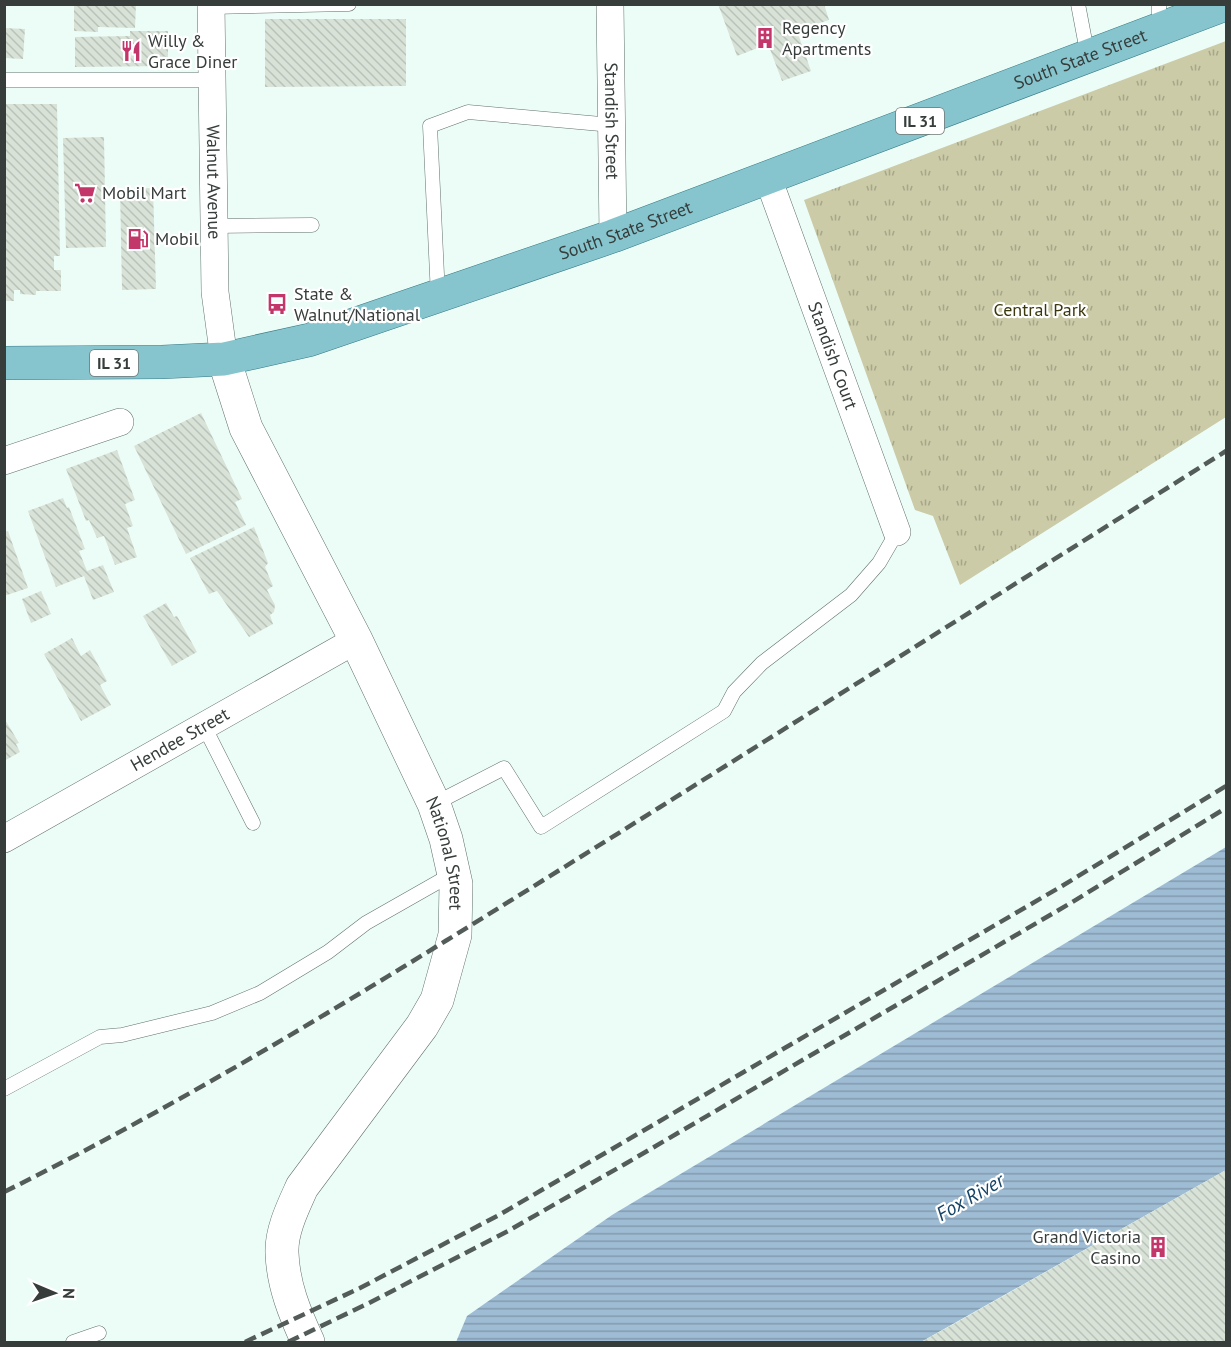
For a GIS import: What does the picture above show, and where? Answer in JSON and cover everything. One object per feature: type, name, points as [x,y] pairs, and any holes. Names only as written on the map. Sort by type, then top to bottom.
[{"type":"main road","name":"South State Street","points":[[4,363],[162,362],[224,359],[309,340],[613,236],[1088,57],[1160,17],[1227,4]]},
{"type":"street","name":"Standish Street","points":[[610,4],[613,236]]},
{"type":"street","name":"Walnut Avenue","points":[[211,6],[215,291],[224,359]]},
{"type":"street","name":"Standish Court","points":[[768,178],[897,532]]},
{"type":"street","name":"National Street","points":[[224,359],[246,428],[356,640],[434,804],[446,838],[456,884],[455,935],[446,975],[437,1000],[422,1026],[302,1187],[289,1216],[281,1252],[288,1297],[308,1342]]},
{"type":"street","points":[[4,461],[120,422]]},
{"type":"street","name":"Hendee Street","points":[[4,839],[356,640]]},
{"type":"lane","points":[[211,6],[349,4]]},
{"type":"lane","points":[[1078,4],[1088,57]]},
{"type":"lane","points":[[4,80],[212,80]]},
{"type":"lane","points":[[438,296],[430,126],[468,112],[612,125]]},
{"type":"lane","points":[[214,226],[312,225]]},
{"type":"lane","points":[[434,804],[504,768],[541,827],[724,711],[734,692],[762,663],[851,595],[879,563],[897,532]]},
{"type":"lane","points":[[204,726],[253,823]]},
{"type":"lane","points":[[4,1089],[100,1037],[122,1035],[212,1013],[261,993],[328,952],[366,923],[453,873]]},
{"type":"lane","points":[[73,1342],[99,1333]]},
{"type":"green space","name":"Central Park","points":[[1226,41],[1226,417],[960,585],[933,516],[915,510],[804,200]]},
{"type":"water","name":"Fox River","points":[[1226,847],[1226,1170],[921,1342],[456,1342],[467,1316],[612,1215]]},
{"type":"building","points":[[74,4],[136,4],[135,28],[98,27],[98,32],[74,31]]},
{"type":"building","name":"Regency Apartments","points":[[718,4],[824,4],[829,20],[797,31],[811,71],[782,81],[768,44],[737,56]]},
{"type":"building","points":[[265,19],[406,19],[406,86],[265,87]]},
{"type":"building","points":[[4,28],[25,29],[23,59],[4,58]]},
{"type":"building","points":[[130,31],[168,31],[168,66],[75,67],[75,37],[130,36]]},
{"type":"building","points":[[4,104],[57,104],[60,256],[54,256],[54,270],[61,270],[61,291],[36,291],[36,295],[20,294],[20,290],[14,290],[14,301],[4,301]]},
{"type":"building","name":"Mobil Mart","points":[[104,137],[106,247],[66,248],[63,138]]},
{"type":"building","name":"Mobil","points":[[153,188],[156,289],[122,290],[120,189]]},
{"type":"building","points":[[201,413],[242,499],[235,502],[246,525],[186,554],[134,446]]},
{"type":"building","points":[[117,450],[135,500],[125,504],[133,526],[127,528],[137,557],[115,565],[104,536],[97,538],[89,520],[86,521],[66,469]]},
{"type":"building","points":[[63,498],[67,508],[69,507],[85,549],[79,551],[87,571],[103,565],[114,592],[93,600],[84,576],[56,587],[28,511]]},
{"type":"building","points":[[254,527],[268,563],[265,567],[273,586],[267,590],[275,605],[274,612],[270,615],[273,624],[249,637],[217,591],[209,594],[190,558]]},
{"type":"building","points":[[8,531],[28,588],[4,596],[4,532]]},
{"type":"building","points":[[41,591],[51,614],[31,623],[22,599]]},
{"type":"building","points":[[166,603],[174,617],[177,616],[197,652],[172,666],[143,616]]},
{"type":"building","points":[[72,638],[81,656],[90,650],[107,681],[100,685],[111,705],[81,721],[44,654]]},
{"type":"building","points":[[4,718],[19,743],[16,744],[20,752],[4,761]]},
{"type":"building","name":"Grand Victoria Casino","points":[[1226,1170],[1226,1342],[921,1342],[952,1325]]},
{"type":"railway","points":[[4,1192],[159,1111],[310,1024],[606,841],[1226,451]]},
{"type":"railway","points":[[245,1342],[360,1288],[499,1215],[1062,886],[1226,786]]},
{"type":"railway","points":[[288,1342],[508,1231],[1069,904],[1226,808]]},
{"type":"place","name":"Regency Apartments","points":[[765,38]]},
{"type":"place","name":"Willy & Grace Diner","points":[[131,51]]},
{"type":"place","name":"Mobil Mart","points":[[85,193]]},
{"type":"place","name":"Mobil","points":[[138,239]]},
{"type":"place","name":"State & Walnut/National","points":[[277,304]]},
{"type":"place","name":"Grand Victoria Casino","points":[[1158,1247]]}]
